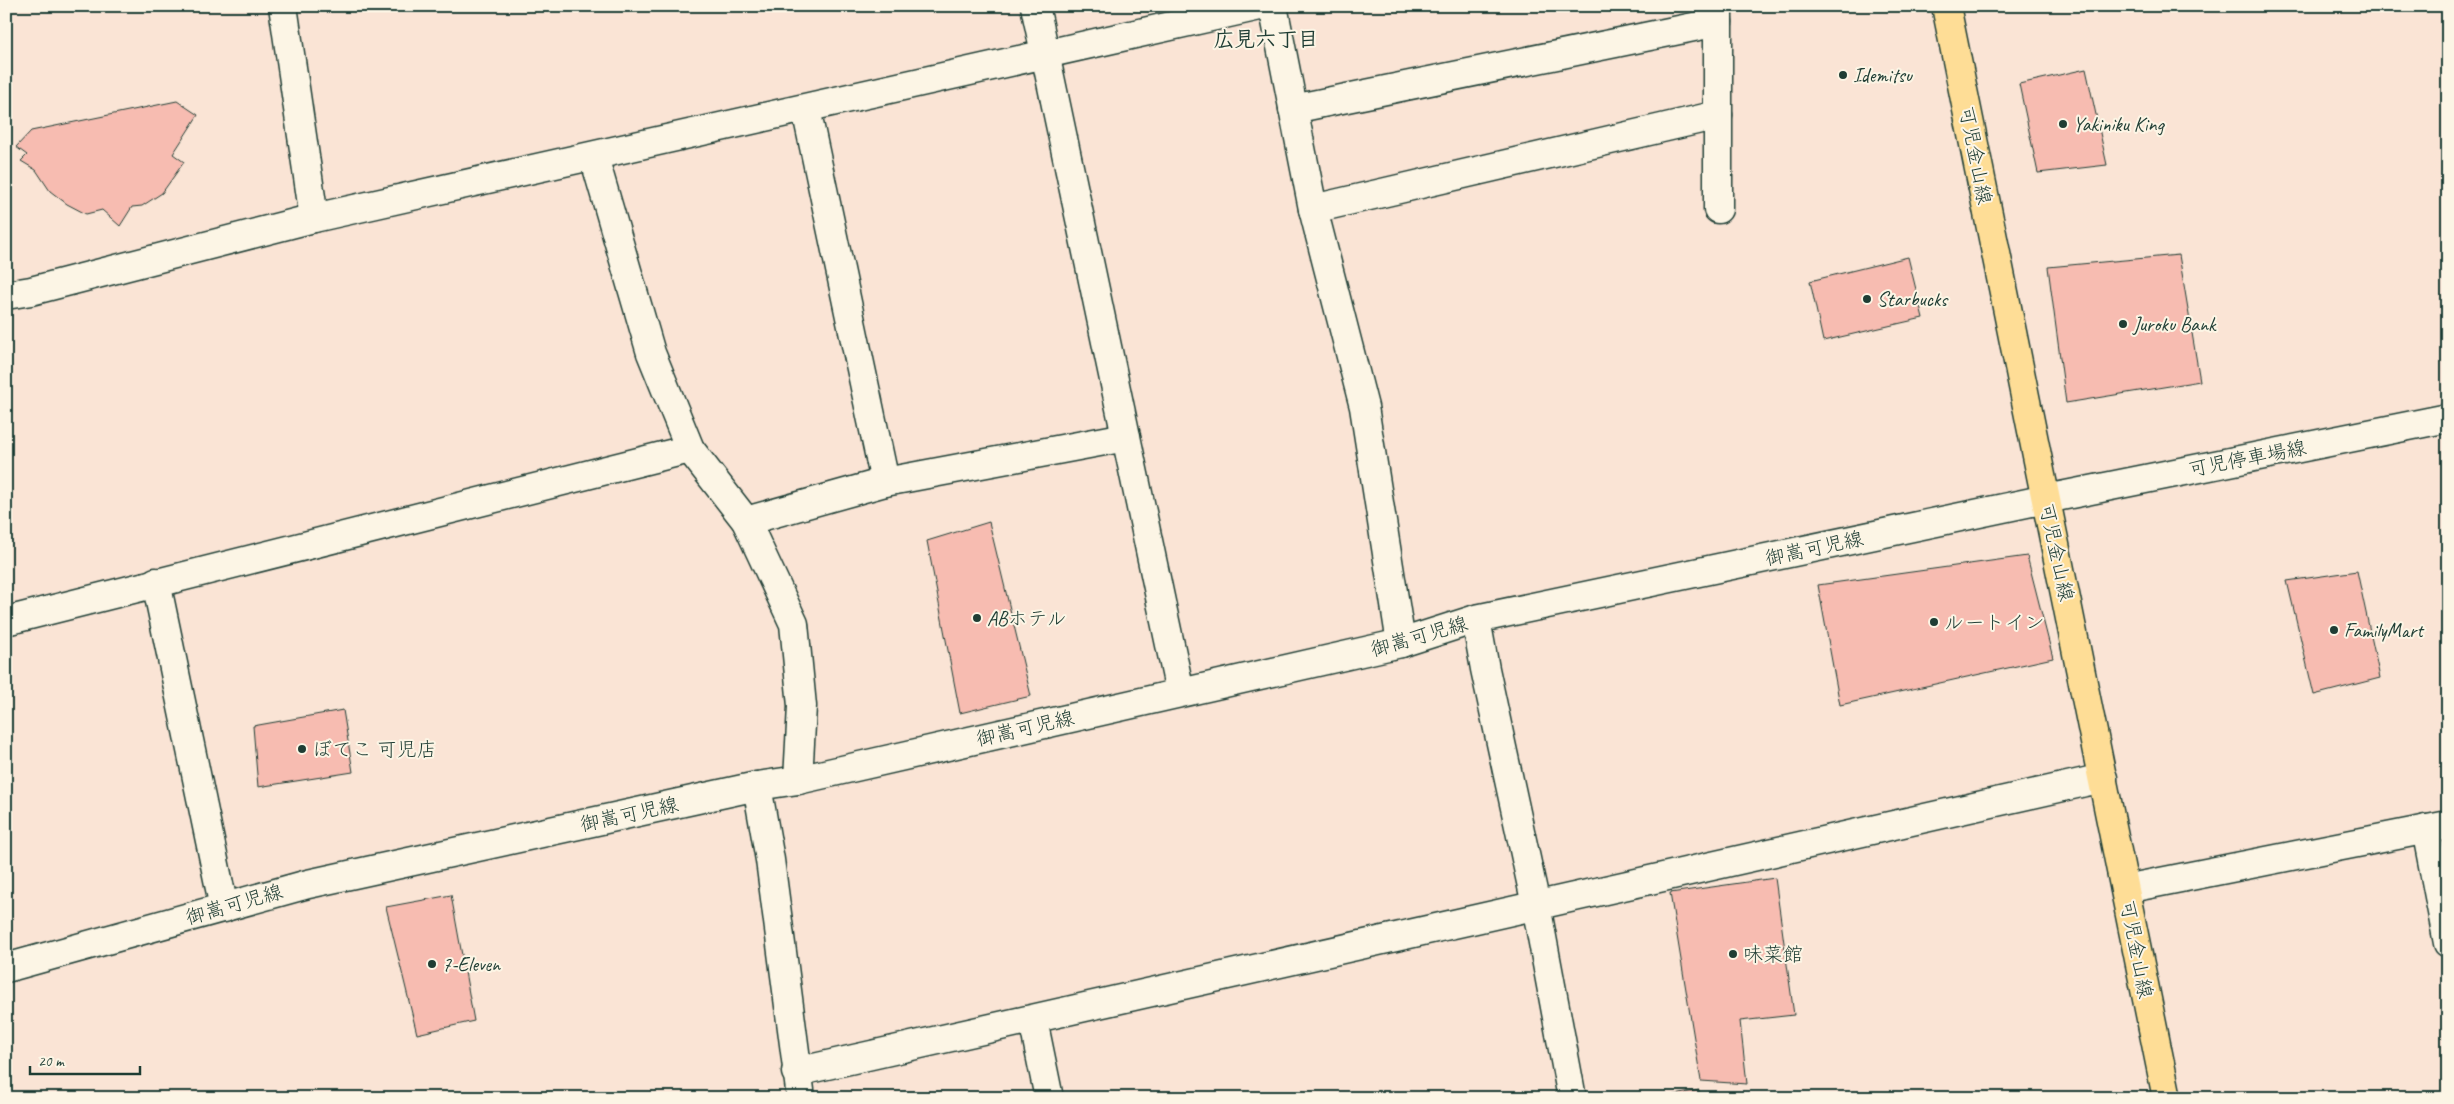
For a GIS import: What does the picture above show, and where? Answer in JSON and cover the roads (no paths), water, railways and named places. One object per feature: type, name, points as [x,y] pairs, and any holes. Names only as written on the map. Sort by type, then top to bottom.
[{"type":"main road","name":"可児金山線","points":[[1946,6],[2167,1098]]},
{"type":"street","points":[[283,6],[314,218]]},
{"type":"street","points":[[1035,6],[1180,692]]},
{"type":"street","points":[[6,295],[31,292],[314,218],[1260,6]]},
{"type":"street","points":[[1273,6],[1313,208],[1364,407],[1401,643]]},
{"type":"street","points":[[1294,109],[1718,14],[1718,209]]},
{"type":"street","points":[[806,108],[885,482]]},
{"type":"street","points":[[1313,208],[1718,115]]},
{"type":"street","points":[[594,156],[651,353],[690,450],[746,521],[794,624],[802,706],[798,780]]},
{"type":"street","name":"可児停車場線","points":[[2046,499],[2448,418]]},
{"type":"street","points":[[746,521],[885,482],[1126,437]]},
{"type":"street","points":[[6,621],[690,450]]},
{"type":"street","name":"御嵩可児線","points":[[6,968],[308,884],[757,786],[798,780],[1401,643],[1476,619],[2046,499]]},
{"type":"street","points":[[156,582],[224,908]]},
{"type":"street","points":[[1476,619],[1536,905],[1572,1098]]},
{"type":"street","points":[[757,786],[770,860],[798,1085],[1034,1020],[2103,778]]},
{"type":"street","points":[[2125,889],[2437,827],[2448,943]]},
{"type":"street","points":[[1034,1020],[1049,1098]]},
{"type":"place","name":"Idemitsu","points":[[1843,75]]},
{"type":"place","name":"Yakiniku King","points":[[2063,124]]},
{"type":"place","name":"Starbucks","points":[[1867,299]]},
{"type":"place","name":"Juroku Bank","points":[[2123,324]]},
{"type":"place","name":"ABホテル","points":[[977,618]]},
{"type":"place","name":"ルートイン","points":[[1934,622]]},
{"type":"place","name":"FamilyMart","points":[[2334,630]]},
{"type":"place","name":"ぼてこ 可児店","points":[[302,749]]},
{"type":"place","name":"味菜館","points":[[1733,954]]},
{"type":"place","name":"7-Eleven","points":[[432,964]]},
{"type":"district","name":"広見六丁目","points":[[1266,39]]}]
